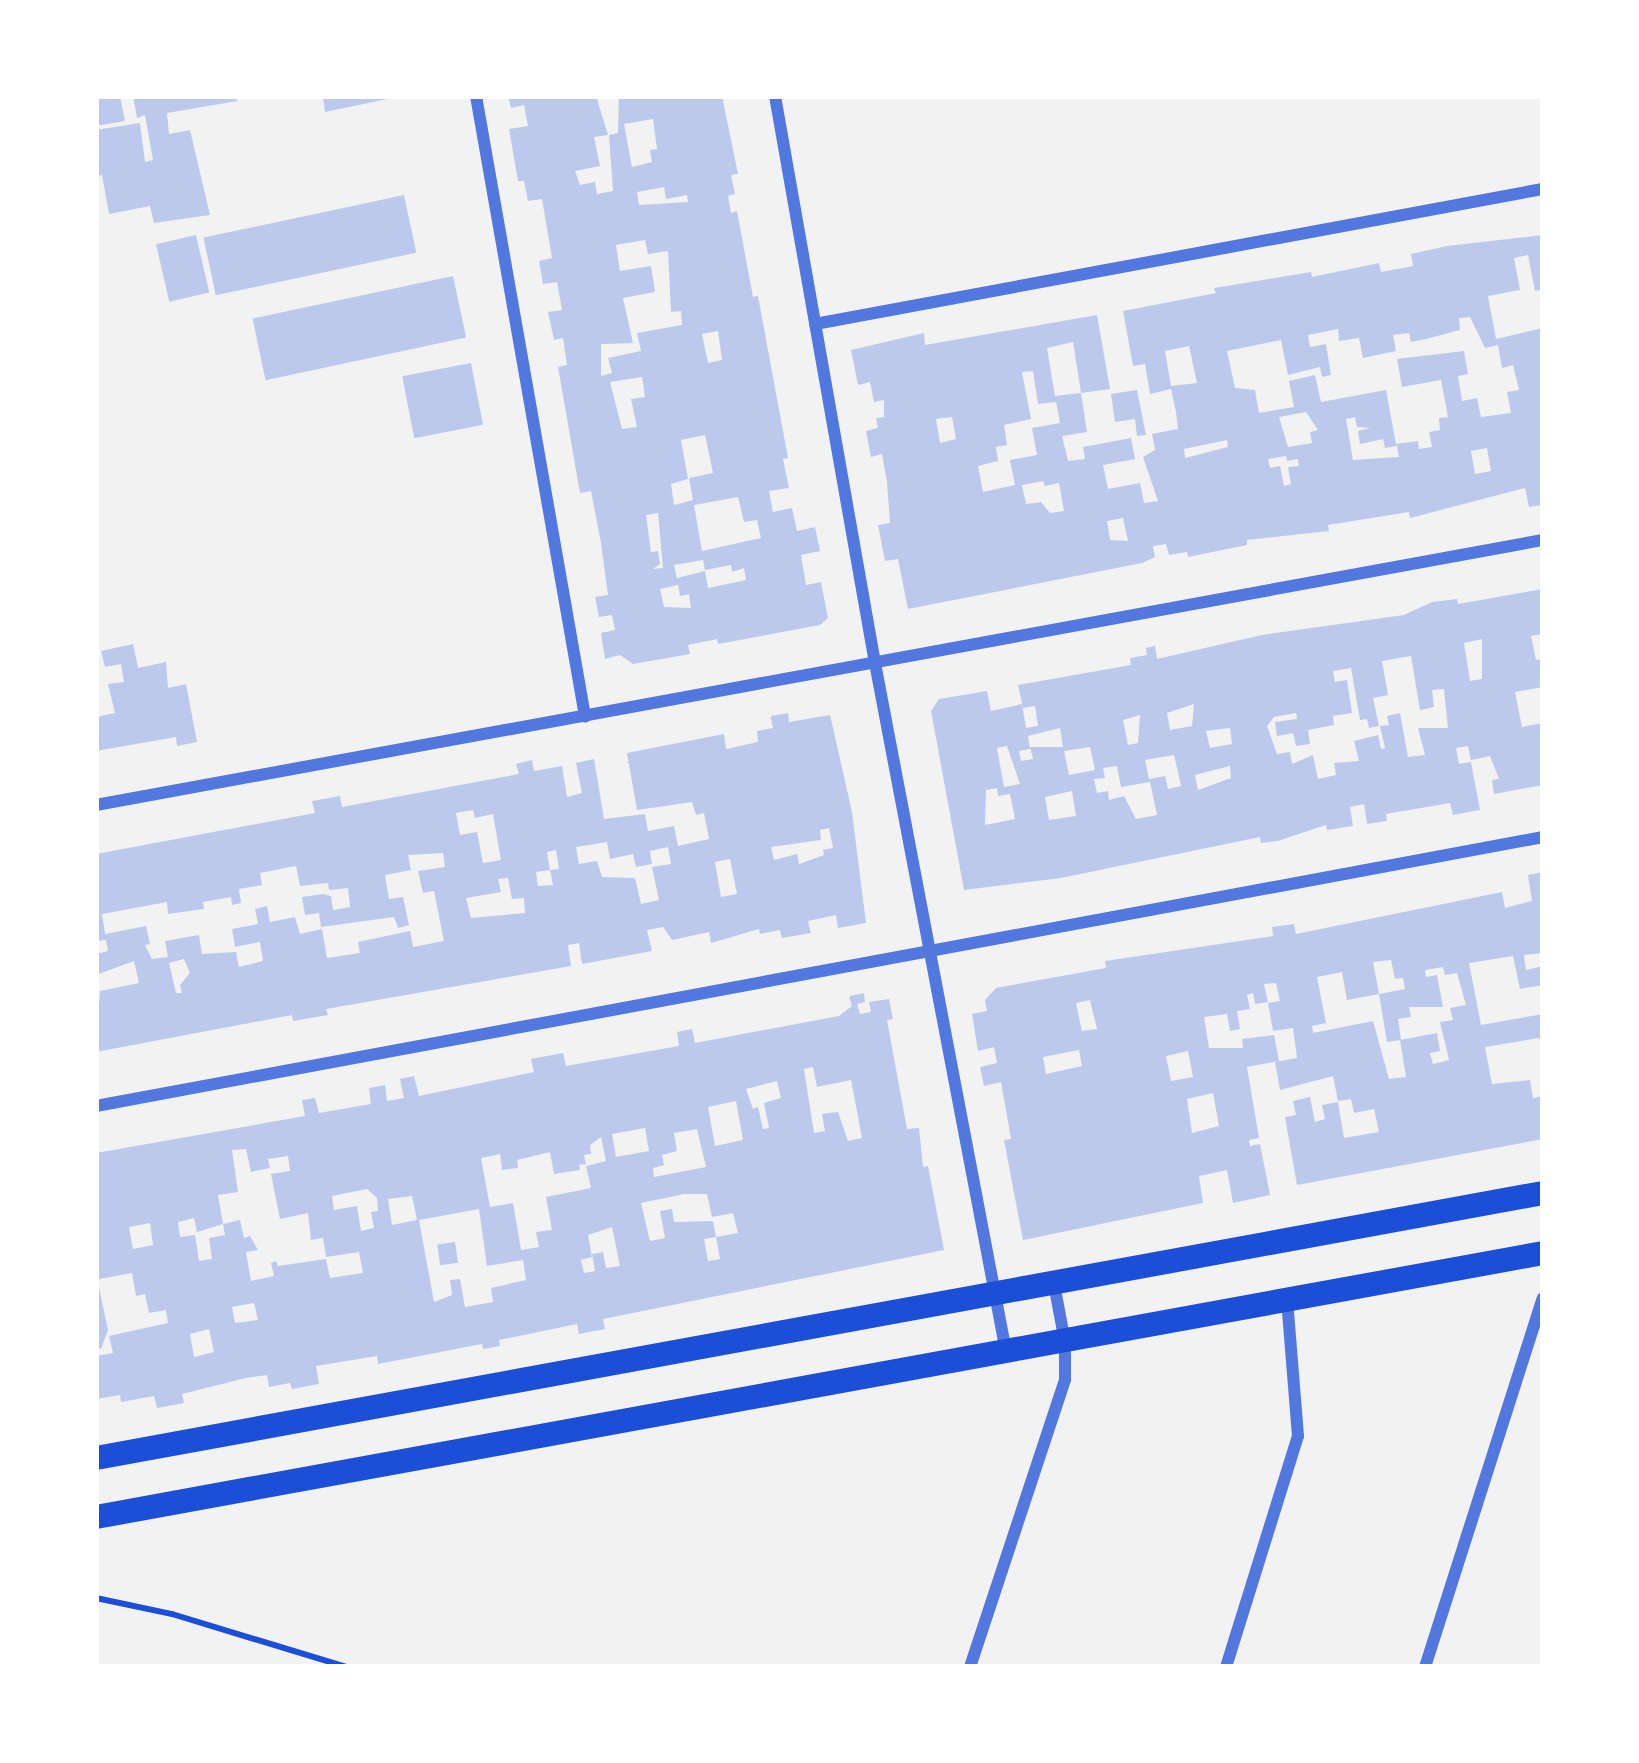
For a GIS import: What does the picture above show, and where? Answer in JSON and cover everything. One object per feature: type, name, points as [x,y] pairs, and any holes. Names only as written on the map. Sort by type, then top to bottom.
[{"type":"main road","points":[[96,1458],[1543,1193]]},
{"type":"main road","points":[[96,1517],[1543,1253]]},
{"type":"street","points":[[476,96],[585,716]]},
{"type":"street","points":[[775,96],[875,663],[1006,1353]]},
{"type":"street","points":[[815,324],[1543,189]]},
{"type":"street","points":[[96,805],[1543,540]]},
{"type":"street","points":[[96,1106],[1543,837]]},
{"type":"street","points":[[970,1667],[1065,1380],[1065,1342],[1054,1284]]},
{"type":"street","points":[[1425,1667],[1543,1298]]},
{"type":"street","points":[[1226,1667],[1298,1436],[1287,1300]]},
{"type":"path","points":[[96,1598],[172,1613],[346,1667]]},
{"type":"building","points":[[96,96],[120,96],[125,121],[96,126]]},
{"type":"building","points":[[133,96],[236,96],[237,101],[167,113],[169,134],[190,130],[210,215],[154,223],[150,206],[109,214],[102,175],[96,176],[96,130],[140,123],[145,162],[153,160],[145,115],[137,118]]},
{"type":"building","points":[[323,96],[392,96],[392,98],[325,112]]},
{"type":"building","points":[[508,96],[596,96],[608,135],[594,137],[600,166],[575,171],[580,185],[595,182],[597,194],[613,191],[609,135],[618,133],[619,96],[722,96],[738,174],[731,175],[735,194],[728,196],[731,213],[737,211],[753,297],[758,296],[788,458],[783,459],[789,488],[769,491],[773,512],[792,508],[797,531],[815,527],[820,551],[801,555],[806,585],[821,582],[828,618],[820,625],[688,645],[690,654],[633,664],[620,655],[605,659],[601,633],[615,630],[612,615],[599,617],[595,597],[608,595],[601,543],[591,491],[580,493],[558,367],[567,365],[563,338],[554,340],[548,312],[562,310],[557,282],[543,284],[539,261],[552,258],[542,199],[528,201],[524,181],[518,181],[509,129],[528,126],[524,105],[511,108]],"holes":[[[653,119],[657,149],[650,150],[652,162],[632,167],[624,124]],[[664,187],[666,199],[687,195],[688,202],[639,205],[637,192]],[[645,240],[648,254],[668,251],[671,312],[681,311],[682,325],[637,333],[641,351],[608,358],[612,373],[601,376],[601,344],[633,343],[623,298],[655,292],[651,266],[620,271],[616,245]],[[718,331],[722,360],[708,363],[702,334]],[[642,377],[645,397],[631,399],[637,427],[622,429],[610,382]],[[705,435],[713,473],[689,478],[693,500],[674,505],[671,484],[688,479],[681,440]],[[738,497],[744,522],[757,520],[761,538],[702,551],[694,505]],[[658,513],[663,568],[653,569],[660,564],[658,551],[651,552],[646,515]],[[703,560],[705,570],[731,565],[732,572],[744,568],[746,580],[708,588],[705,571],[677,578],[674,565]],[[678,585],[680,596],[689,594],[691,608],[664,607],[660,589]]]},
{"type":"building","points":[[404,195],[416,253],[216,295],[203,238]]},
{"type":"building","points":[[196,235],[209,292],[169,302],[156,244]]},
{"type":"building","points":[[1543,235],[1543,289],[1535,291],[1528,255],[1514,258],[1520,290],[1488,296],[1496,339],[1543,328],[1543,505],[1529,507],[1525,488],[1410,518],[1409,512],[1328,525],[1329,531],[1247,540],[1247,545],[1188,557],[1187,552],[1169,555],[1166,544],[1153,546],[1155,557],[1142,563],[908,609],[898,559],[885,561],[878,525],[890,523],[887,482],[882,454],[871,457],[866,431],[878,428],[876,418],[884,417],[884,400],[874,402],[870,382],[858,385],[851,350],[924,333],[925,345],[1097,315],[1110,389],[1081,393],[1087,432],[1062,436],[1068,461],[1085,459],[1083,447],[1131,438],[1135,459],[1103,465],[1108,489],[1140,483],[1144,503],[1158,501],[1143,457],[1155,450],[1152,434],[1178,429],[1176,412],[1171,389],[1150,394],[1145,364],[1133,366],[1123,311],[1216,293],[1214,288],[1311,272],[1312,277],[1379,263],[1381,272],[1413,266],[1411,254]],"holes":[[[1470,317],[1485,348],[1498,345],[1502,368],[1513,365],[1519,390],[1507,392],[1511,413],[1481,417],[1477,398],[1462,401],[1458,376],[1468,374],[1464,351],[1397,359],[1402,387],[1441,380],[1448,417],[1439,418],[1440,430],[1429,432],[1432,447],[1419,449],[1418,441],[1396,444],[1386,390],[1321,402],[1315,375],[1289,381],[1294,407],[1259,413],[1255,390],[1235,388],[1227,351],[1281,340],[1288,375],[1320,367],[1322,377],[1331,375],[1326,344],[1310,347],[1308,335],[1338,329],[1339,341],[1359,338],[1363,358],[1396,351],[1393,335],[1409,333],[1411,342],[1460,330],[1459,318]],[[1073,342],[1081,393],[1055,396],[1047,348]],[[1189,346],[1197,383],[1171,386],[1165,351]],[[1033,371],[1038,404],[1056,402],[1060,423],[1032,428],[1037,455],[1010,460],[1015,485],[983,492],[978,466],[998,461],[996,447],[1007,445],[1004,425],[1031,419],[1022,372]],[[1306,412],[1318,430],[1310,432],[1312,443],[1288,447],[1279,417]],[[952,417],[956,439],[940,443],[936,419]],[[1355,417],[1357,427],[1370,428],[1358,431],[1360,444],[1383,439],[1385,448],[1397,446],[1399,457],[1353,460],[1346,419]],[[1227,440],[1228,447],[1185,458],[1184,449]],[[1487,448],[1491,471],[1475,474],[1471,451]],[[1268,459],[1298,459],[1299,466],[1288,467],[1291,484],[1284,486],[1280,466],[1270,468]],[[1059,483],[1064,511],[1050,513],[1041,502],[1026,504],[1022,485]],[[1123,518],[1128,541],[1110,540],[1107,521]]]},
{"type":"building","points":[[453,276],[466,338],[266,380],[252,319]]},
{"type":"building","points":[[471,363],[483,425],[414,438],[402,376]]},
{"type":"building","points":[[1137,390],[1146,435],[1137,436],[1135,419],[1115,422],[1111,394]]},
{"type":"building","points":[[1543,589],[1543,634],[1531,636],[1536,660],[1543,659],[1543,687],[1515,692],[1522,727],[1543,723],[1543,785],[1494,794],[1492,780],[1499,779],[1490,756],[1471,760],[1468,746],[1456,748],[1459,764],[1471,762],[1480,810],[1453,815],[1450,803],[1386,814],[1387,821],[1367,824],[1364,804],[1350,807],[1353,826],[1327,830],[1326,825],[1278,841],[1261,843],[1260,837],[1061,878],[964,890],[931,711],[939,699],[987,691],[991,711],[1022,704],[1026,728],[1038,726],[1035,706],[1023,708],[1018,685],[1131,665],[1130,658],[1147,655],[1146,648],[1155,646],[1157,659],[1262,635],[1404,615],[1432,602],[1457,599],[1458,604]],"holes":[[[1482,639],[1482,679],[1470,681],[1464,643]],[[1411,656],[1420,710],[1434,707],[1432,690],[1444,689],[1448,728],[1418,728],[1425,755],[1408,757],[1400,713],[1387,716],[1389,725],[1380,726],[1385,748],[1381,749],[1378,735],[1354,741],[1359,761],[1334,763],[1336,775],[1318,779],[1313,755],[1292,764],[1290,752],[1277,754],[1267,726],[1274,717],[1296,713],[1297,719],[1275,722],[1277,736],[1293,733],[1296,746],[1310,744],[1308,730],[1334,725],[1333,716],[1352,713],[1347,680],[1335,682],[1333,671],[1351,668],[1360,720],[1367,719],[1369,728],[1379,726],[1373,698],[1388,695],[1382,661]],[[1194,704],[1192,726],[1170,730],[1167,713]],[[1140,715],[1138,743],[1128,745],[1123,720]],[[1060,728],[1063,747],[1030,747],[1033,759],[1021,761],[1019,751],[1030,749],[1028,736]],[[1230,728],[1232,744],[1210,748],[1206,731]],[[1007,746],[1020,784],[1004,787],[997,748]],[[1090,747],[1095,770],[1069,775],[1064,751]],[[1174,755],[1181,786],[1168,789],[1165,776],[1149,779],[1145,760]],[[1117,766],[1121,787],[1150,782],[1157,815],[1136,819],[1124,796],[1109,800],[1108,791],[1097,793],[1094,779],[1105,778],[1103,768]],[[1230,766],[1231,778],[1198,790],[1195,775]],[[997,788],[998,796],[1010,794],[1015,819],[985,825],[986,790]],[[1072,791],[1076,816],[1049,820],[1045,797]]]},
{"type":"building","points":[[133,644],[138,668],[166,662],[168,688],[186,684],[197,742],[177,746],[176,737],[96,751],[96,717],[115,713],[108,684],[124,682],[121,664],[105,667],[101,651]]},
{"type":"building","points":[[788,713],[789,722],[830,715],[852,812],[866,923],[838,928],[836,915],[808,921],[811,933],[782,938],[780,930],[760,934],[759,929],[711,943],[709,932],[672,940],[663,927],[647,930],[652,951],[582,964],[579,943],[568,945],[571,966],[326,1009],[328,1015],[293,1021],[292,1015],[96,1052],[100,991],[139,983],[134,961],[96,975],[96,954],[108,951],[106,940],[96,941],[96,854],[315,813],[312,801],[340,796],[342,807],[519,774],[516,764],[532,760],[534,771],[562,766],[567,797],[582,793],[576,763],[594,759],[604,819],[645,814],[648,831],[674,826],[678,846],[709,839],[704,813],[696,815],[692,802],[637,810],[627,753],[724,734],[726,749],[758,742],[757,731],[773,728],[771,716]],"holes":[[[473,810],[475,818],[493,814],[501,860],[483,863],[477,832],[460,835],[456,813]],[[829,828],[833,848],[823,850],[824,855],[799,864],[797,854],[774,860],[771,847],[821,840],[820,830]],[[607,842],[610,859],[633,854],[636,867],[652,864],[650,851],[668,847],[671,864],[652,867],[659,900],[641,904],[635,878],[602,877],[597,861],[579,864],[576,847]],[[556,850],[559,869],[550,870],[547,852]],[[443,853],[445,867],[418,871],[423,893],[434,891],[444,941],[413,947],[410,931],[358,942],[360,953],[327,958],[322,929],[300,934],[295,917],[270,922],[267,906],[255,909],[258,924],[232,929],[235,947],[260,942],[263,961],[239,967],[236,952],[202,954],[199,935],[165,941],[168,957],[152,959],[145,945],[150,944],[146,926],[105,934],[102,914],[167,902],[168,914],[204,909],[203,902],[231,897],[232,905],[241,903],[239,889],[262,885],[260,873],[296,866],[300,886],[328,883],[329,890],[348,888],[350,907],[333,910],[331,896],[323,894],[302,897],[305,915],[319,913],[321,927],[394,917],[398,928],[409,925],[403,897],[389,899],[385,875],[411,870],[408,855]],[[730,859],[737,894],[721,897],[715,862]],[[550,870],[553,885],[538,886],[536,872]],[[508,878],[512,899],[524,898],[525,913],[471,918],[466,898],[501,892],[498,879]],[[184,959],[190,973],[180,985],[182,993],[176,993],[169,963]]]},
{"type":"building","points":[[1543,872],[1543,953],[1524,955],[1526,970],[1543,966],[1543,985],[1520,989],[1513,956],[1469,963],[1481,1025],[1543,1014],[1543,1049],[1539,1038],[1485,1047],[1492,1084],[1530,1080],[1533,1098],[1543,1096],[1543,1139],[1297,1185],[1285,1117],[1296,1115],[1293,1101],[1310,1097],[1315,1122],[1325,1119],[1322,1105],[1338,1102],[1344,1138],[1379,1132],[1374,1109],[1354,1113],[1351,1099],[1338,1101],[1333,1076],[1280,1090],[1275,1062],[1297,1058],[1293,1028],[1273,1031],[1268,1003],[1280,1001],[1276,983],[1264,984],[1268,1002],[1255,1004],[1253,993],[1247,995],[1250,1009],[1237,1011],[1240,1029],[1230,1031],[1227,1014],[1204,1017],[1209,1048],[1243,1048],[1242,1039],[1274,1035],[1279,1061],[1247,1067],[1259,1138],[1249,1140],[1250,1146],[1260,1144],[1270,1195],[1233,1203],[1227,1170],[1199,1176],[1203,1203],[1023,1240],[1004,1140],[1011,1139],[1001,1082],[984,1086],[980,1067],[997,1063],[994,1047],[978,1051],[972,1014],[987,1011],[985,1000],[996,988],[1106,968],[1105,961],[1273,936],[1272,927],[1294,924],[1296,934],[1502,892],[1505,908],[1532,901],[1528,875]],"holes":[[[1391,960],[1395,979],[1403,978],[1405,989],[1379,994],[1373,962]],[[1443,967],[1445,975],[1457,973],[1466,1005],[1450,1008],[1453,1020],[1440,1022],[1449,1060],[1433,1064],[1430,1053],[1440,1051],[1437,1033],[1401,1040],[1398,1019],[1411,1017],[1409,1007],[1443,1007],[1437,975],[1426,977],[1425,970]],[[1342,972],[1347,1000],[1379,994],[1387,1042],[1400,1040],[1406,1077],[1389,1079],[1373,1021],[1313,1033],[1312,1026],[1326,1023],[1317,977]],[[1090,1000],[1097,1029],[1082,1031],[1076,1003]],[[1079,1050],[1082,1066],[1046,1074],[1043,1057]],[[1188,1051],[1193,1077],[1171,1081],[1166,1056]],[[1213,1093],[1219,1126],[1192,1133],[1187,1099]]]},
{"type":"building","points":[[864,993],[865,1002],[857,1004],[860,1014],[871,1012],[869,1002],[889,999],[893,1019],[887,1020],[907,1129],[919,1128],[923,1167],[928,1166],[944,1250],[603,1319],[605,1329],[579,1334],[577,1324],[499,1340],[500,1346],[483,1349],[482,1344],[378,1364],[377,1356],[316,1366],[319,1384],[292,1389],[290,1383],[269,1387],[267,1375],[182,1394],[184,1403],[157,1408],[154,1396],[121,1402],[120,1395],[96,1399],[96,1356],[113,1353],[109,1336],[168,1323],[166,1310],[149,1313],[145,1294],[136,1296],[132,1273],[99,1279],[96,1153],[305,1116],[302,1100],[315,1098],[319,1113],[371,1104],[369,1088],[385,1085],[387,1101],[404,1098],[400,1079],[414,1076],[419,1096],[534,1072],[531,1059],[563,1053],[566,1066],[679,1046],[677,1032],[692,1029],[695,1043],[839,1016],[852,1006],[850,996]],"holes":[[[813,1067],[817,1087],[851,1080],[862,1138],[848,1141],[838,1112],[822,1114],[825,1131],[814,1133],[804,1069]],[[777,1081],[781,1098],[764,1103],[769,1128],[763,1129],[758,1107],[753,1109],[746,1089]],[[736,1101],[743,1140],[715,1146],[708,1107]],[[645,1128],[649,1151],[616,1157],[612,1134]],[[697,1129],[706,1167],[654,1177],[653,1168],[664,1165],[662,1155],[677,1151],[674,1133]],[[601,1137],[606,1161],[586,1166],[591,1188],[546,1197],[552,1230],[536,1232],[539,1247],[521,1250],[513,1203],[490,1207],[481,1158],[500,1154],[502,1170],[518,1168],[517,1160],[550,1152],[554,1174],[580,1170],[579,1165],[586,1164],[584,1155],[591,1154],[590,1145]],[[246,1149],[251,1172],[270,1168],[268,1159],[288,1156],[290,1171],[271,1174],[280,1219],[308,1213],[311,1240],[323,1238],[326,1257],[359,1252],[363,1273],[330,1278],[326,1259],[278,1266],[276,1261],[271,1263],[274,1276],[251,1281],[246,1252],[258,1250],[250,1236],[244,1238],[240,1220],[223,1224],[218,1195],[238,1192],[232,1150]],[[367,1189],[377,1198],[378,1211],[371,1212],[374,1228],[361,1231],[357,1206],[334,1210],[332,1196]],[[707,1194],[712,1217],[733,1213],[738,1233],[716,1237],[713,1221],[674,1222],[672,1209],[660,1211],[665,1238],[650,1241],[641,1203]],[[412,1196],[417,1220],[392,1225],[388,1199]],[[479,1209],[487,1266],[523,1260],[526,1280],[491,1288],[493,1302],[465,1307],[460,1279],[450,1280],[452,1295],[434,1302],[419,1220]],[[194,1218],[197,1232],[223,1224],[225,1235],[209,1238],[212,1259],[199,1261],[195,1235],[180,1237],[178,1222]],[[150,1223],[153,1245],[133,1249],[129,1227]],[[612,1227],[620,1266],[606,1268],[603,1252],[592,1254],[595,1271],[584,1273],[581,1260],[592,1257],[588,1235]],[[716,1237],[720,1259],[708,1261],[704,1239]],[[254,1303],[258,1320],[235,1323],[232,1307]],[[209,1329],[214,1352],[194,1357],[190,1334]]]},
{"type":"building","points":[[455,1242],[458,1263],[440,1265],[437,1245]]},
{"type":"building","points":[[96,1274],[108,1330],[101,1349],[96,1347]]}]
